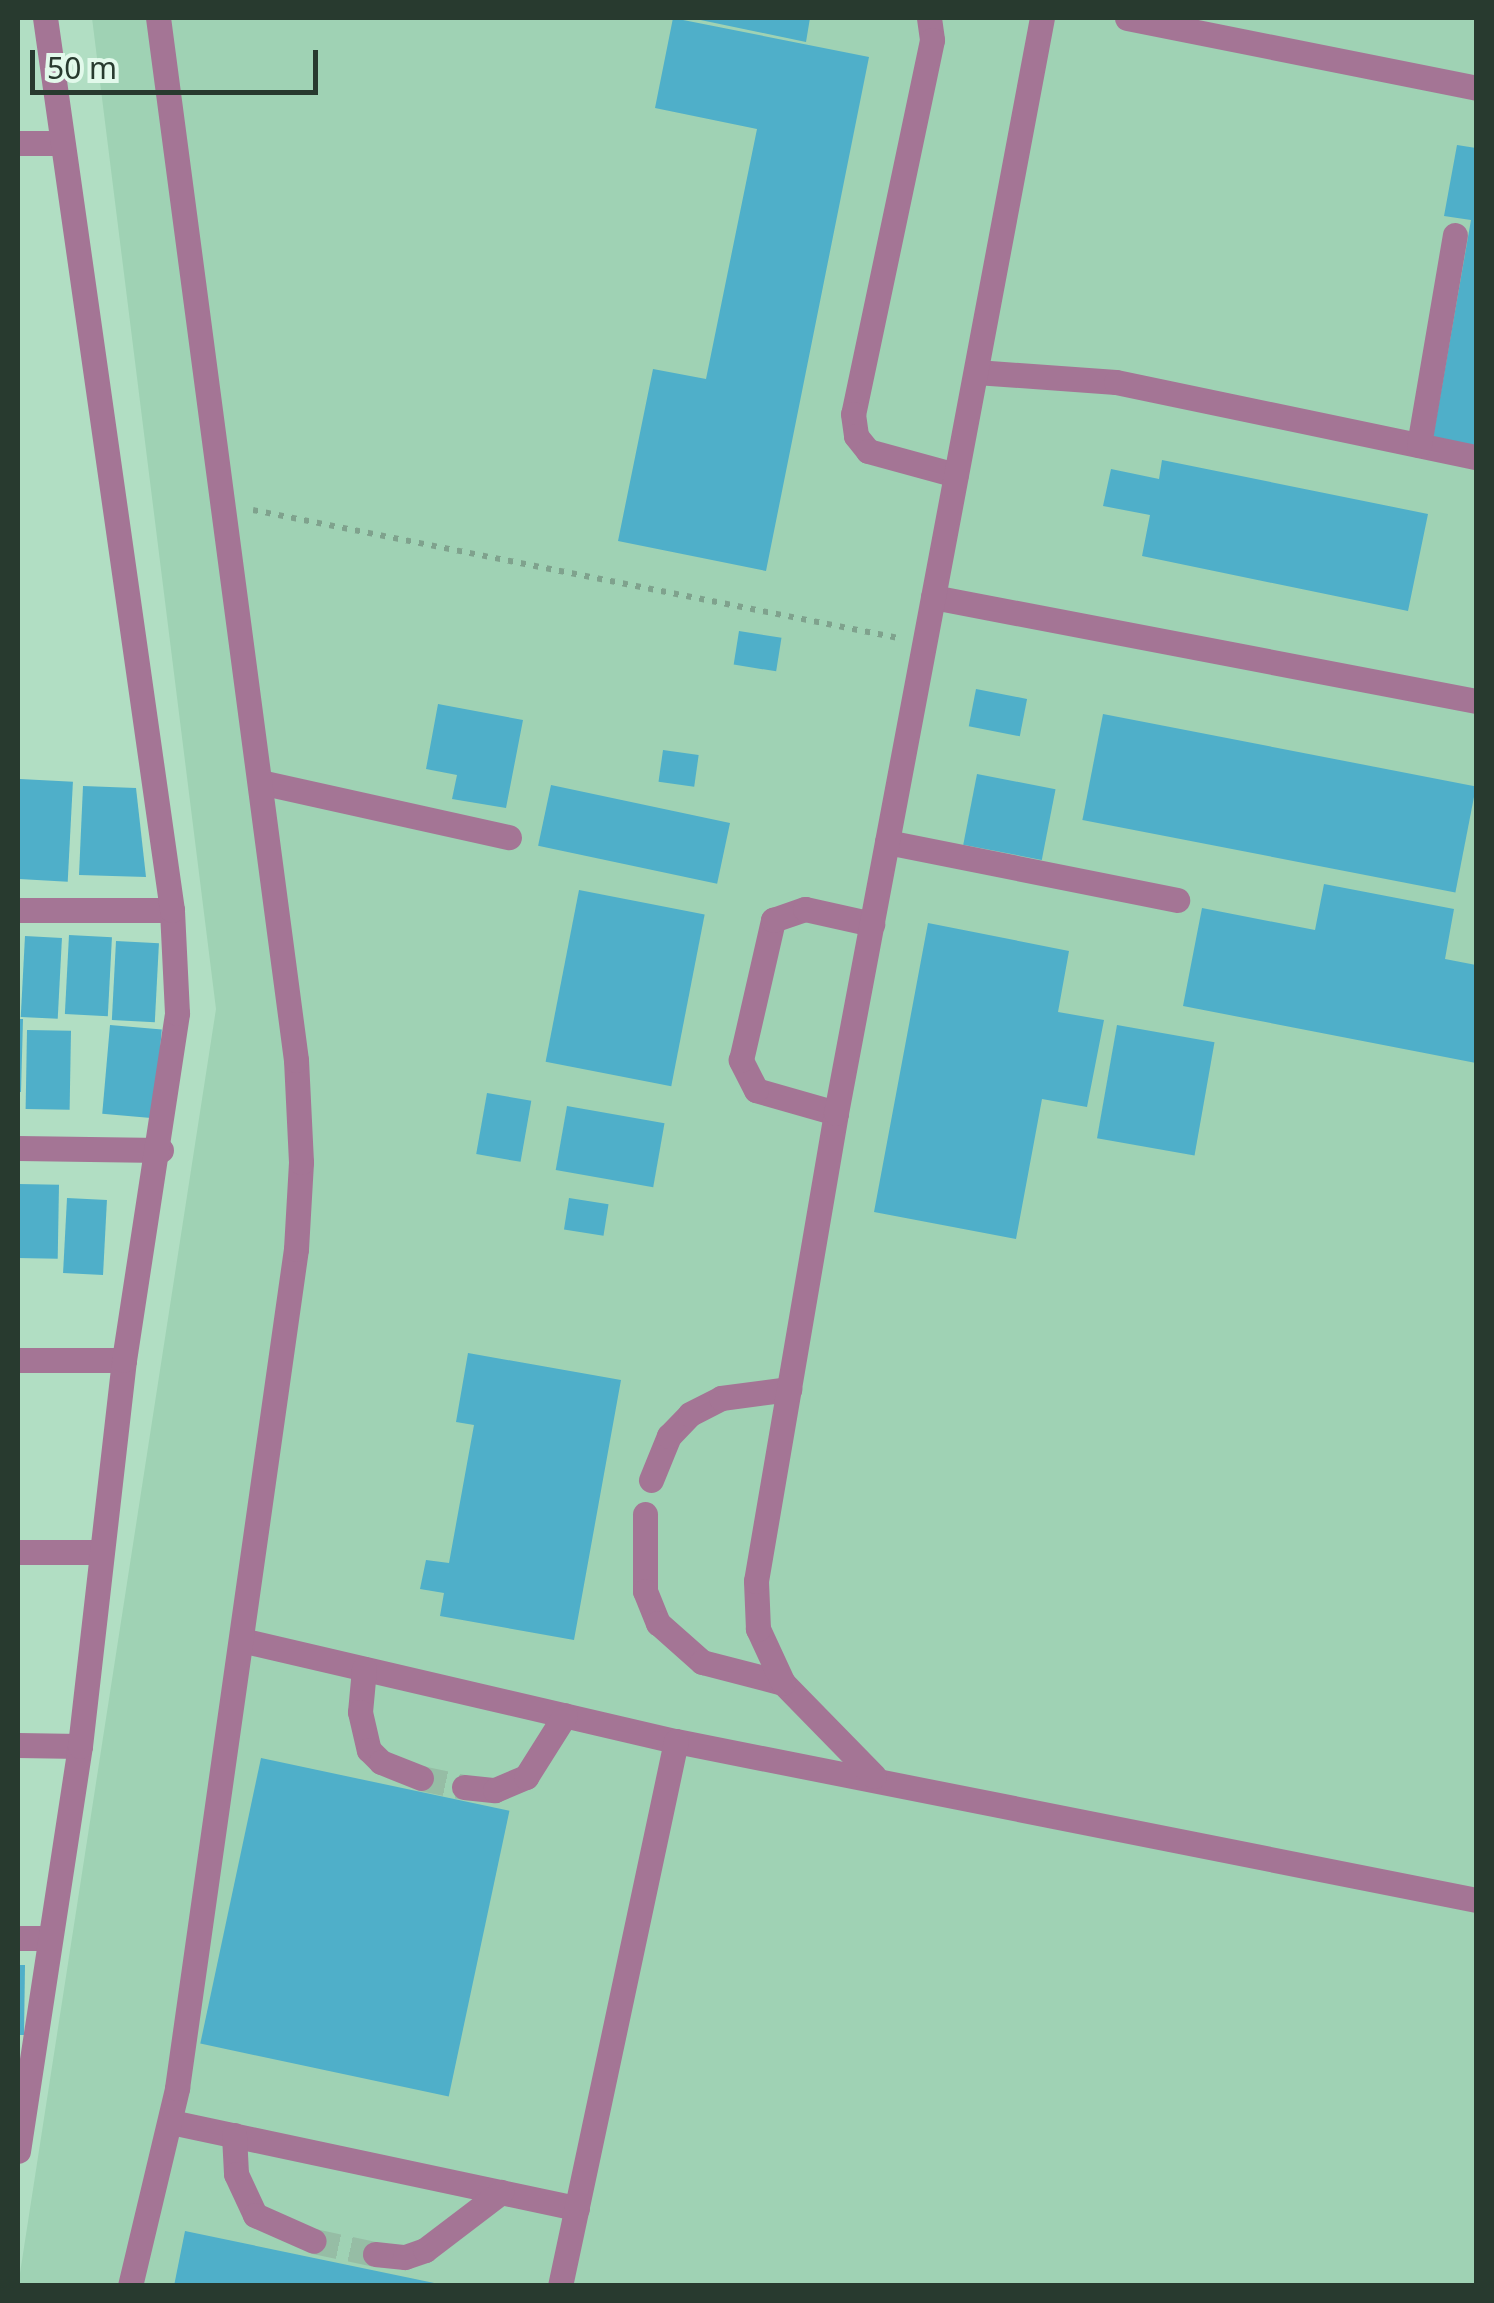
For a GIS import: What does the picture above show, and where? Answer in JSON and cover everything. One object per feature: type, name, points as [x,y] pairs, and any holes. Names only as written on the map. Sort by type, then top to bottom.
[{"type":"street","points":[[18,2151],[46,1938],[80,1746],[124,1360],[161,1150],[177,1014],[172,910],[46,18]]},
{"type":"street","points":[[130,2286],[172,2122],[296,1249],[301,1162],[296,1060],[158,18]]},
{"type":"street","points":[[929,18],[932,40],[853,414],[856,436],[868,450],[956,475]]},
{"type":"street","points":[[874,1776],[784,1683],[758,1629],[756,1580],[836,1113],[1042,18]]},
{"type":"street","points":[[1127,18],[1476,88]]},
{"type":"street","points":[[18,143],[62,143]]},
{"type":"street","points":[[1419,445],[1455,235]]},
{"type":"street","points":[[976,372],[1116,382],[1476,456]]},
{"type":"street","points":[[933,598],[1476,701]]},
{"type":"street","points":[[260,782],[508,836]]},
{"type":"street","points":[[887,842],[1177,900]]},
{"type":"street","points":[[836,1113],[766,1095],[745,1077],[742,1060],[773,920],[805,909],[872,924]]},
{"type":"street","points":[[18,910],[172,910]]},
{"type":"street","points":[[18,1148],[161,1150]]},
{"type":"street","points":[[18,1360],[124,1360]]},
{"type":"street","points":[[650,1480],[669,1436],[690,1414],[721,1398],[790,1389]]},
{"type":"street","points":[[644,1514],[645,1591],[658,1623],[702,1662],[784,1683]]},
{"type":"street","points":[[18,1552],[102,1552]]},
{"type":"street","points":[[240,1640],[676,1741],[874,1776],[1476,1900]]},
{"type":"street","points":[[364,1669],[360,1712],[369,1750],[380,1762],[421,1778]]},
{"type":"street","points":[[464,1787],[494,1790],[526,1776],[565,1716]]},
{"type":"street","points":[[560,2286],[676,1741]]},
{"type":"street","points":[[18,1745],[80,1746]]},
{"type":"street","points":[[18,1938],[46,1938]]},
{"type":"street","points":[[172,2122],[577,2208]]},
{"type":"street","points":[[234,2135],[236,2174],[255,2215],[314,2241]]},
{"type":"street","points":[[375,2254],[405,2257],[425,2250],[501,2192]]},
{"type":"path","points":[[222,504],[925,644]]},
{"type":"shaded area","points":[[92,18],[1476,18],[1476,2285],[18,2286],[216,1009]]},
{"type":"building","points":[[673,18],[869,57],[766,571],[618,541],[653,369],[706,379],[757,129],[655,108]]},
{"type":"building","points":[[691,18],[810,18],[806,42]]},
{"type":"building","points":[[1457,145],[1476,148],[1476,450],[1432,443],[1471,220],[1444,216]]},
{"type":"building","points":[[1162,460],[1428,514],[1408,611],[1142,556],[1150,515],[1103,506],[1111,469],[1159,479]]},
{"type":"building","points":[[739,631],[781,638],[776,671],[734,665]]},
{"type":"building","points":[[976,689],[1027,699],[1020,736],[969,726]]},
{"type":"building","points":[[438,704],[523,720],[506,808],[452,799],[457,775],[426,769]]},
{"type":"building","points":[[1103,714],[1476,787],[1455,893],[1082,820]]},
{"type":"building","points":[[663,750],[699,755],[694,787],[659,782]]},
{"type":"building","points":[[977,774],[1056,789],[1042,860],[963,845]]},
{"type":"building","points":[[20,779],[73,782],[68,882],[18,879]]},
{"type":"building","points":[[551,785],[730,823],[717,884],[538,846]]},
{"type":"building","points":[[83,786],[136,788],[146,877],[79,875]]},
{"type":"building","points":[[1324,884],[1454,909],[1445,959],[1476,965],[1476,1063],[1183,1006],[1202,908],[1315,930]]},
{"type":"building","points":[[579,890],[705,914],[671,1086],[546,1062]]},
{"type":"building","points":[[928,923],[1069,951],[1058,1012],[1104,1020],[1087,1107],[1042,1099],[1016,1239],[874,1212]]},
{"type":"building","points":[[69,935],[112,937],[108,1016],[65,1014]]},
{"type":"building","points":[[25,936],[62,938],[58,1019],[21,1017]]},
{"type":"building","points":[[116,941],[159,943],[155,1022],[112,1020]]},
{"type":"building","points":[[18,1019],[23,1019],[21,1092],[18,1092]]},
{"type":"building","points":[[110,1025],[162,1030],[154,1118],[102,1114]]},
{"type":"building","points":[[1117,1025],[1214,1042],[1195,1155],[1097,1138]]},
{"type":"building","points":[[27,1030],[71,1031],[70,1110],[26,1109]]},
{"type":"building","points":[[487,1093],[531,1101],[521,1162],[476,1154]]},
{"type":"building","points":[[567,1106],[664,1123],[653,1187],[556,1170]]},
{"type":"building","points":[[19,1184],[59,1185],[58,1259],[18,1258]]},
{"type":"building","points":[[67,1198],[107,1200],[103,1275],[63,1273]]},
{"type":"building","points":[[569,1198],[609,1204],[604,1236],[564,1230]]},
{"type":"building","points":[[468,1353],[621,1380],[574,1640],[440,1616],[444,1593],[420,1589],[426,1560],[449,1563],[474,1425],[456,1422]]},
{"type":"building","points":[[261,1758],[509,1811],[449,2096],[200,2044]]},
{"type":"building","points":[[18,1965],[25,1965],[24,2035],[18,2035]]},
{"type":"building","points":[[185,2231],[439,2284],[439,2286],[174,2286]]},
{"type":"tunnel","points":[[421,1778],[464,1787]]},
{"type":"tunnel","points":[[314,2241],[375,2254]]}]
